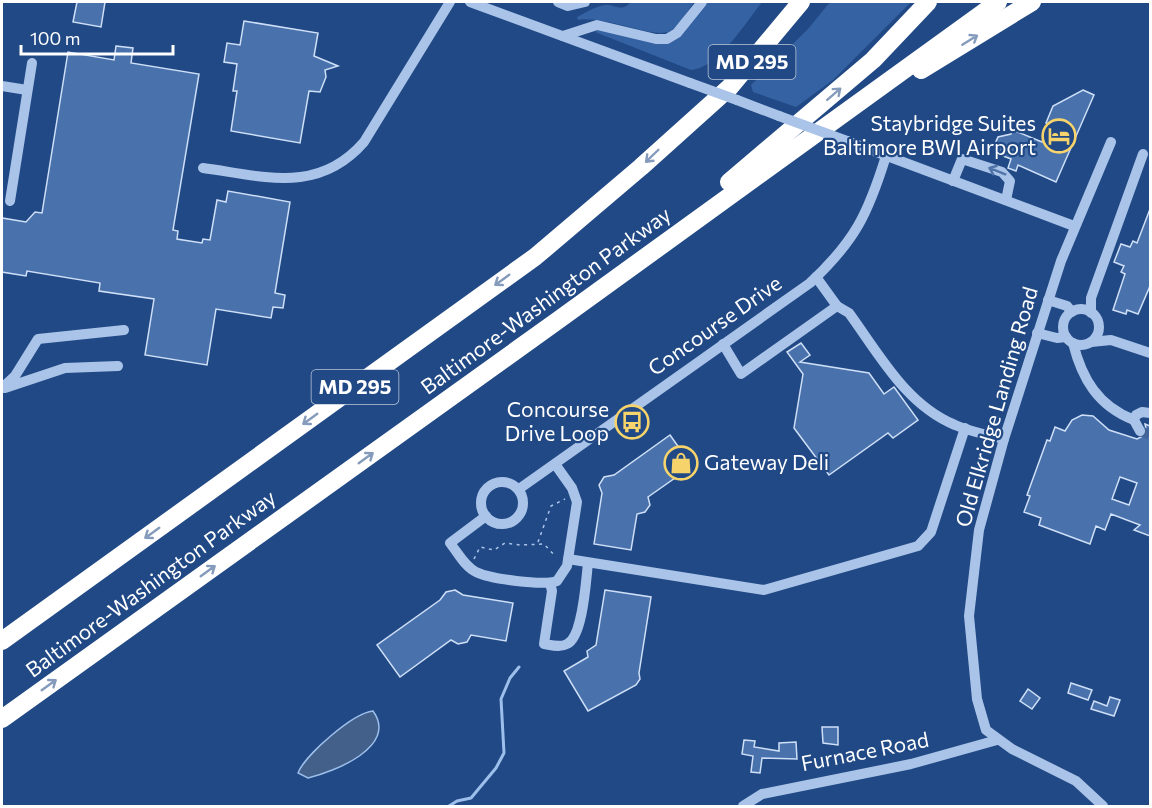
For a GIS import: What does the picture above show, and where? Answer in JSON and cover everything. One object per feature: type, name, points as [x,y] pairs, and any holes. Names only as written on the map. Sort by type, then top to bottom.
[{"type":"highway","points":[[695,116],[790,2]]},
{"type":"highway","name":"Baltimore-Washington Parkway","points":[[2,641],[535,257],[641,167],[695,116],[730,87],[801,2]]},
{"type":"highway","points":[[392,440],[429,403],[611,272],[779,142],[873,60],[928,2]]},
{"type":"highway","name":"Baltimore-Washington Parkway","points":[[2,719],[998,2]]},
{"type":"highway","points":[[557,321],[615,290],[896,87],[1032,2]]},
{"type":"street","points":[[203,168],[300,180],[319,174],[344,161],[364,142],[450,2]]},
{"type":"street","points":[[470,2],[1074,226]]},
{"type":"street","points":[[558,2],[568,6],[587,2]]},
{"type":"street","points":[[563,36],[597,25],[656,39],[667,39],[677,33],[702,2]]},
{"type":"street","points":[[9,201],[32,63]]},
{"type":"street","points":[[2,86],[27,90]]},
{"type":"street","name":"Old Elkridge Landing Road","points":[[1103,807],[1076,781],[997,740],[986,730],[980,716],[969,616],[978,538],[1005,439],[1037,333],[1074,226],[1111,142]]},
{"type":"street","points":[[1140,431],[1134,420],[1122,415],[1090,389],[1078,364],[1064,323],[1082,312],[1091,298],[1143,154]]},
{"type":"street","name":"Concourse Drive","points":[[519,489],[816,277],[851,239],[866,215],[886,156]]},
{"type":"street","points":[[953,181],[962,159],[1008,176],[1010,181],[1006,200]]},
{"type":"street","points":[[816,277],[837,306],[849,313],[910,394],[932,414],[965,428],[1005,439]]},
{"type":"street","points":[[1048,300],[1082,312],[1111,340]]},
{"type":"street","points":[[723,344],[741,374],[837,306]]},
{"type":"street","points":[[1078,364],[1089,343],[1097,334],[1098,325]]},
{"type":"street","points":[[2,388],[15,376],[38,339],[124,330]]},
{"type":"street","points":[[1037,333],[1089,343],[1111,340],[1150,353]]},
{"type":"street","points":[[2,388],[65,368],[118,366]]},
{"type":"street","points":[[1134,420],[1142,412],[1150,413]]},
{"type":"street","points":[[565,559],[764,590],[918,546],[931,532],[965,428]]},
{"type":"street","points":[[486,516],[450,543],[468,566],[484,574],[550,583],[562,575],[577,502],[572,488],[555,464]]},
{"type":"street","points":[[498,482],[507,482],[519,489],[524,503],[522,512],[516,519],[502,524],[493,522],[486,516],[481,502],[483,493],[489,486],[498,482]]},
{"type":"street","points":[[550,583],[552,591],[544,644],[561,647],[570,644],[578,630],[588,563]]},
{"type":"street","name":"Furnace Road","points":[[743,807],[762,794],[911,764],[997,740]]},
{"type":"path","points":[[538,543],[551,506],[570,499]]},
{"type":"path","points":[[473,562],[480,547],[489,550],[505,543],[520,545],[538,543],[548,547],[555,557],[565,559]]},
{"type":"shaded area","points":[[631,2],[694,2],[677,25],[663,33],[589,19],[578,20],[577,17],[601,6],[623,7]]},
{"type":"shaded area","points":[[708,2],[762,2],[731,43],[701,68],[691,70],[595,32],[598,30],[666,44],[682,34]]},
{"type":"shaded area","points":[[830,2],[911,2],[833,80],[796,107],[753,92],[751,85],[808,29]]},
{"type":"shaded area","points":[[373,711],[379,724],[377,736],[360,756],[332,770],[308,778],[298,773],[310,756],[331,736],[354,719]]},
{"type":"building","points":[[77,2],[105,2],[101,27],[73,22]]},
{"type":"building","points":[[244,21],[318,33],[314,56],[338,66],[325,70],[326,77],[320,92],[309,91],[300,143],[231,131],[237,91],[233,91],[237,64],[224,62],[227,43],[240,45]]},
{"type":"building","points":[[116,46],[133,48],[131,63],[199,74],[173,230],[178,231],[177,239],[202,243],[203,239],[210,240],[217,200],[226,202],[228,191],[290,202],[275,293],[285,295],[283,308],[273,307],[271,318],[216,309],[207,365],[145,355],[154,299],[99,291],[100,283],[27,271],[26,276],[2,272],[2,218],[26,222],[35,212],[42,213],[68,52],[114,60]]},
{"type":"building","name":"Staybridge Suites Baltimore BWI Airport","points":[[1083,90],[1094,95],[1056,182],[1018,165],[1016,171],[1008,168],[1011,159],[1000,155],[994,146],[998,137],[1011,134],[1013,130],[1042,142],[1050,124],[1046,123],[1053,106]]},
{"type":"building","points":[[1150,209],[1150,286],[1138,314],[1127,310],[1126,314],[1113,310],[1125,274],[1121,272],[1124,266],[1114,262],[1121,244],[1130,247],[1133,241],[1137,243]]},
{"type":"building","points":[[801,343],[810,355],[800,362],[869,373],[884,394],[894,387],[918,420],[893,438],[888,433],[829,475],[794,428],[803,374],[787,352]]},
{"type":"building","points":[[1082,415],[1093,416],[1109,430],[1137,439],[1147,434],[1145,424],[1150,426],[1150,536],[1134,530],[1140,525],[1111,514],[1105,530],[1096,526],[1090,544],[1039,525],[1041,518],[1024,512],[1030,496],[1027,495],[1047,440],[1050,441],[1055,427],[1065,431],[1072,420]],"holes":[[[1120,477],[1137,483],[1129,505],[1112,499]]]},
{"type":"building","points":[[670,435],[692,466],[648,497],[650,505],[645,512],[637,514],[631,550],[594,544],[602,493],[599,485],[604,477],[614,475]]},
{"type":"building","points":[[455,590],[463,595],[513,603],[506,641],[471,635],[467,642],[458,644],[451,640],[400,677],[377,645],[440,600],[446,592]]},
{"type":"building","points":[[605,590],[651,597],[640,679],[636,685],[588,711],[564,671],[588,657],[587,651],[596,645]]},
{"type":"building","points":[[1071,683],[1092,690],[1088,700],[1068,693]]},
{"type":"building","points":[[1028,689],[1040,698],[1032,709],[1020,701]]},
{"type":"building","points":[[1110,697],[1120,700],[1114,716],[1091,709],[1094,701],[1107,706]]},
{"type":"building","points":[[822,727],[838,727],[838,745],[823,743]]},
{"type":"building","points":[[744,740],[755,741],[754,747],[779,751],[779,743],[796,742],[797,759],[762,758],[760,773],[751,772],[753,756],[742,754]]},
{"type":"waterway","points":[[449,806],[457,801],[471,798],[496,768],[504,753],[501,699],[510,678],[519,667]]},
{"type":"tunnel","points":[[1140,431],[1150,435]]},
{"type":"place","name":"Staybridge Suites Baltimore BWI Airport","points":[[1059,136]]},
{"type":"place","name":"Concourse Drive Loop","points":[[632,422]]},
{"type":"place","name":"Gateway Deli","points":[[681,463]]}]
